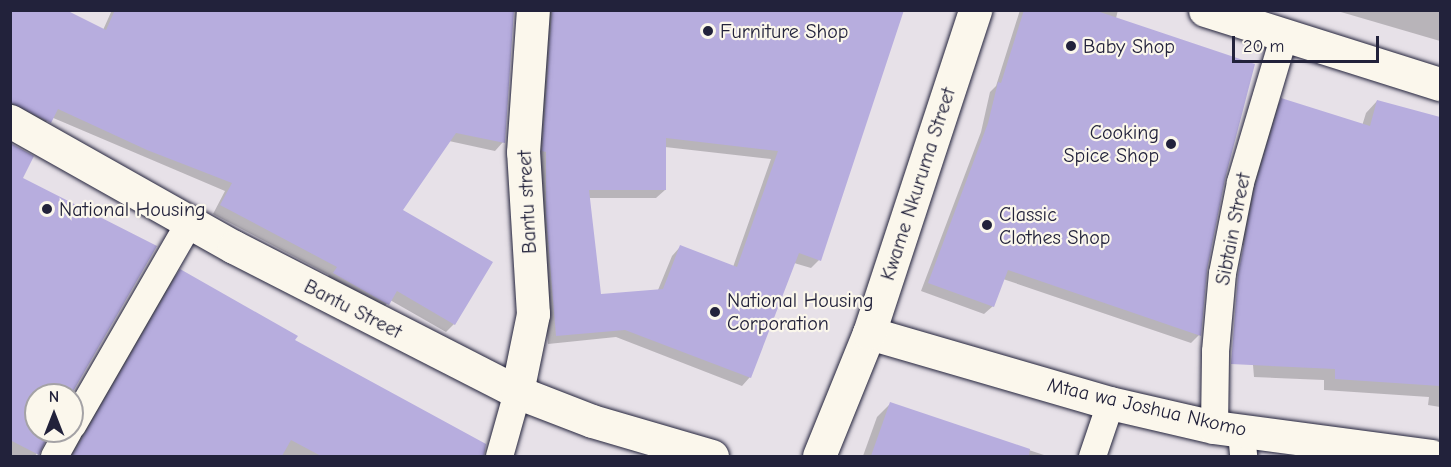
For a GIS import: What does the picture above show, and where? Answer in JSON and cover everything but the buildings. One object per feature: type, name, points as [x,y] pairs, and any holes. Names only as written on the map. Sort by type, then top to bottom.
[{"type":"street","name":"Bantu street","points":[[517,392],[533,314],[523,152],[533,10]]},
{"type":"street","name":"Kwame Nkuruma Street","points":[[819,456],[868,333],[975,10]]},
{"type":"street","points":[[1205,10],[1283,38],[1440,84]]},
{"type":"street","name":"Bantu Street","points":[[10,121],[189,222],[517,392],[592,421],[712,456]]},
{"type":"street","name":"Mtaa wa Joshua Nkomo","points":[[868,333],[1233,438],[1431,456]]},
{"type":"lane","name":"Sibtain Street","points":[[1233,438],[1215,351],[1222,273],[1240,182],[1283,38]]},
{"type":"lane","points":[[84,403],[189,222]]},
{"type":"lane","points":[[499,456],[517,392]]},
{"type":"lane","points":[[1092,456],[1110,403]]},
{"type":"place","name":"Furniture Shop","points":[[708,31]]},
{"type":"place","name":"Baby Shop","points":[[1071,46]]},
{"type":"place","name":"Cooking Spice Shop","points":[[1171,144]]},
{"type":"place","name":"National Housing","points":[[47,209]]},
{"type":"place","name":"Classic Clothes Shop","points":[[987,225]]},
{"type":"place","name":"National Housing Corporation","points":[[715,312]]}]
